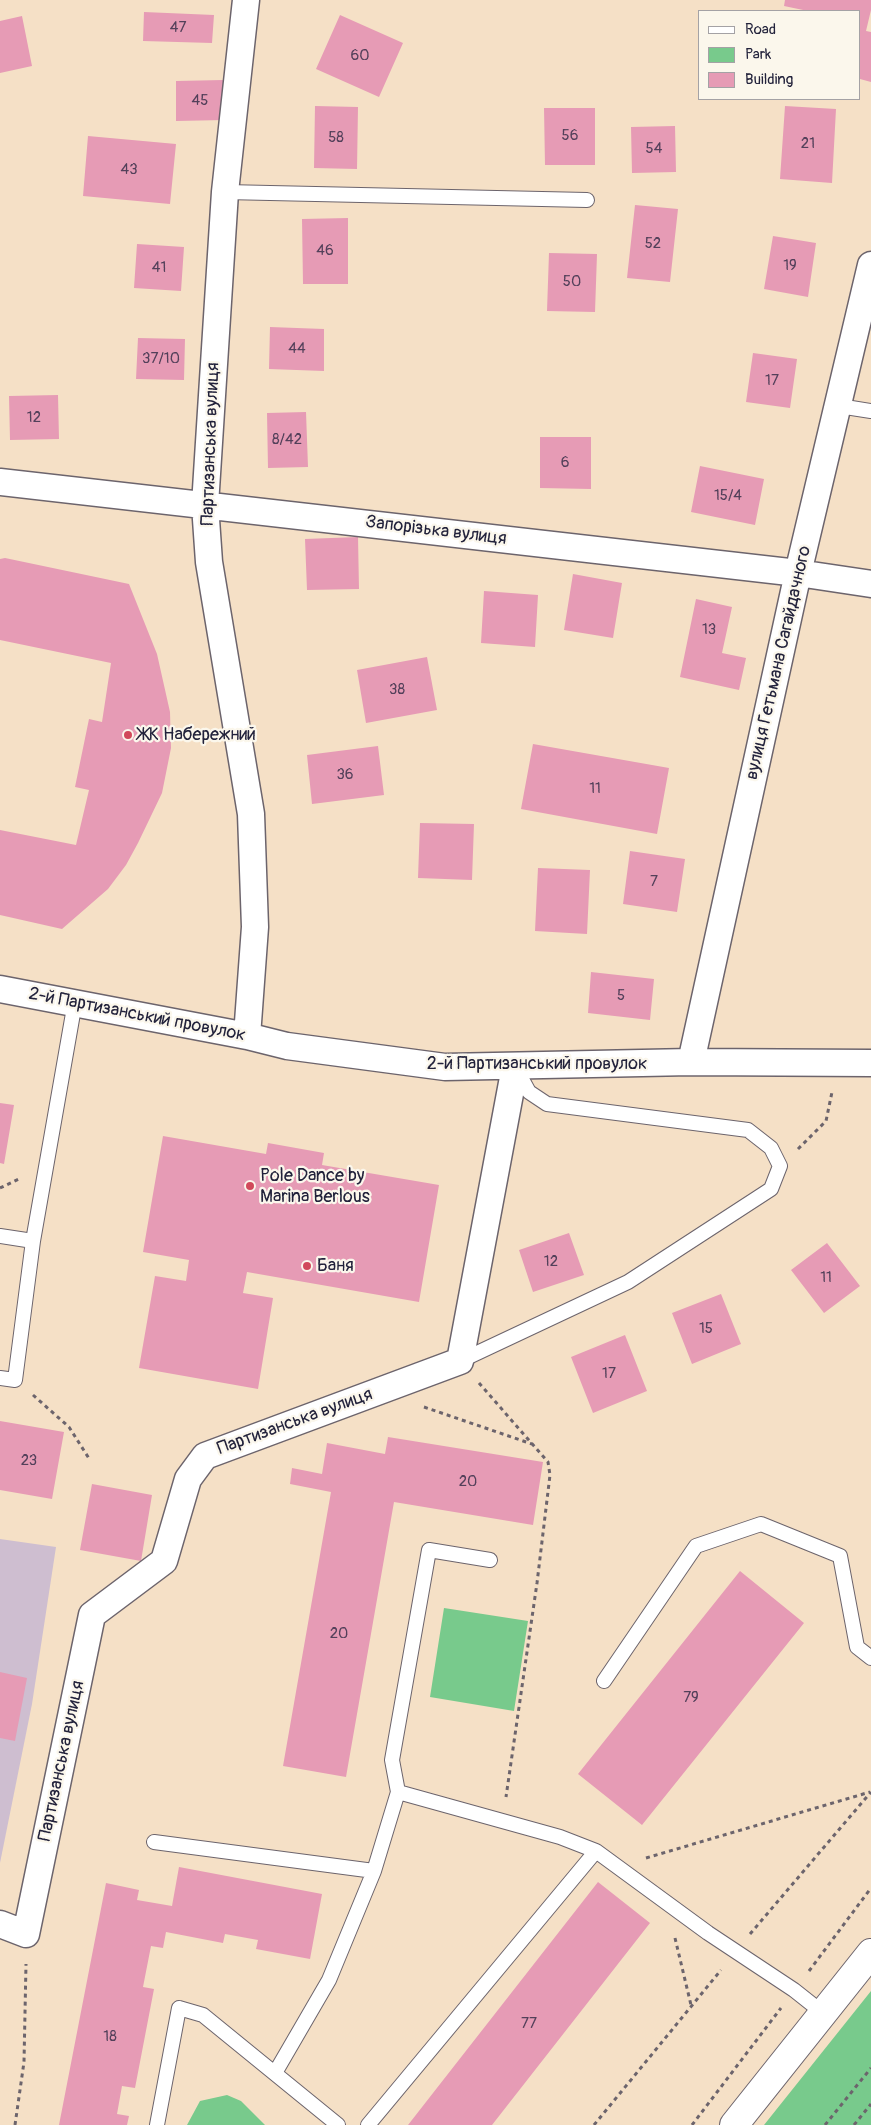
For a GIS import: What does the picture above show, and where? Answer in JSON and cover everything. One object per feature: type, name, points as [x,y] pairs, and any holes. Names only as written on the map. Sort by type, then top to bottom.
[{"type":"main road","points":[[734,2125],[871,1953]]},
{"type":"street","name":"Партизанська вулиця","points":[[246,0],[225,192],[205,505],[209,562],[251,814],[256,927],[247,1036]]},
{"type":"street","name":"вулиця Гетьмана Сагайдачного","points":[[691,1062],[798,573],[871,266]]},
{"type":"street","name":"Запорізька вулиця","points":[[0,482],[798,573],[871,584]]},
{"type":"street","name":"2-й Партизанський провулок","points":[[0,989],[247,1036],[287,1046],[445,1067],[691,1062],[871,1063]]},
{"type":"street","points":[[460,1362],[515,1067]]},
{"type":"street","name":"Партизанська вулиця","points":[[26,1934],[92,1615],[164,1561],[188,1478],[205,1456],[460,1362]]},
{"type":"street","points":[[0,1924],[26,1934]]},
{"type":"lane","points":[[225,192],[587,200]]},
{"type":"lane","points":[[839,406],[871,411]]},
{"type":"lane","points":[[0,1378],[15,1380],[33,1242],[75,1002]]},
{"type":"lane","points":[[460,1362],[628,1282],[771,1189],[780,1166],[771,1148],[748,1130],[547,1104],[529,1092],[515,1067]]},
{"type":"lane","points":[[0,1236],[33,1242]]},
{"type":"lane","points":[[604,1681],[696,1546],[761,1524],[840,1556],[857,1647],[871,1658]]},
{"type":"lane","points":[[275,2073],[329,1980],[374,1871],[398,1792],[392,1760],[429,1550],[490,1560]]},
{"type":"lane","points":[[398,1792],[560,1838],[596,1851],[708,1933],[794,1990],[823,2013]]},
{"type":"lane","points":[[154,1842],[374,1871]]},
{"type":"lane","points":[[368,2125],[596,1851]]},
{"type":"lane","points":[[157,2125],[179,2008],[203,2015],[338,2125]]},
{"type":"path","points":[[780,1166],[826,1122],[838,1062]]},
{"type":"path","points":[[460,1362],[548,1462],[550,1475],[538,1584],[502,1821]]},
{"type":"path","points":[[15,1380],[69,1427],[90,1460]]},
{"type":"path","points":[[423,1407],[532,1444]]},
{"type":"path","points":[[617,1866],[871,1792]]},
{"type":"path","points":[[666,1902],[691,2006]]},
{"type":"path","points":[[15,2125],[24,2062],[26,1934]]},
{"type":"path","points":[[826,2125],[871,2068]]},
{"type":"path","points":[[854,2125],[871,2104]]},
{"type":"shaded area","points":[[0,1539],[56,1547],[32,1704],[0,1863]]},
{"type":"green space","points":[[444,1608],[528,1621],[514,1711],[430,1697]]},
{"type":"green space","points":[[871,1991],[871,2125],[764,2125]]},
{"type":"green space","points":[[227,2095],[241,2101],[265,2125],[187,2125],[200,2101]]},
{"type":"building","points":[[785,0],[871,0],[871,10],[866,31],[871,32],[871,82],[861,79],[861,10],[803,10],[784,6]]},
{"type":"building","points":[[144,12],[214,15],[212,43],[143,41]]},
{"type":"building","points":[[340,15],[403,43],[379,97],[316,69]]},
{"type":"building","points":[[22,16],[32,66],[0,73],[0,21]]},
{"type":"building","points":[[223,80],[224,120],[176,121],[176,81]]},
{"type":"building","points":[[315,106],[358,107],[357,169],[314,168]]},
{"type":"building","points":[[785,106],[836,109],[832,183],[780,179]]},
{"type":"building","points":[[544,108],[595,108],[595,165],[545,165]]},
{"type":"building","points":[[675,126],[676,172],[632,173],[631,127]]},
{"type":"building","points":[[88,136],[176,144],[170,204],[83,196]]},
{"type":"building","points":[[635,205],[678,209],[670,282],[627,278]]},
{"type":"building","points":[[348,218],[348,284],[303,284],[302,219]]},
{"type":"building","points":[[773,236],[816,243],[808,297],[764,289]]},
{"type":"building","points":[[137,244],[184,247],[181,291],[134,288]]},
{"type":"building","points":[[549,253],[597,254],[595,312],[547,311]]},
{"type":"building","points":[[270,327],[324,329],[324,371],[269,369]]},
{"type":"building","points":[[138,338],[185,339],[184,380],[136,379]]},
{"type":"building","points":[[753,353],[797,359],[790,408],[746,402]]},
{"type":"building","points":[[58,395],[59,439],[10,440],[9,396]]},
{"type":"building","points":[[306,412],[308,467],[268,468],[267,413]]},
{"type":"building","points":[[540,437],[591,437],[591,489],[540,488]]},
{"type":"building","points":[[700,466],[764,479],[755,525],[691,512]]},
{"type":"building","points":[[358,537],[359,589],[307,590],[305,539]]},
{"type":"building","name":"ЖК Набережний","points":[[5,558],[129,584],[157,654],[170,712],[171,748],[162,793],[138,843],[126,865],[108,889],[62,929],[0,915],[0,830],[76,845],[89,790],[75,787],[89,719],[102,722],[111,663],[0,640],[0,559]]},
{"type":"building","points":[[573,574],[622,583],[613,638],[564,630]]},
{"type":"building","points":[[484,591],[538,595],[535,647],[481,643]]},
{"type":"building","points":[[696,599],[732,607],[722,653],[746,658],[739,690],[680,677]]},
{"type":"building","points":[[427,657],[437,710],[366,723],[357,670]]},
{"type":"building","points":[[533,744],[669,768],[657,834],[521,809]]},
{"type":"building","points":[[378,746],[384,795],[312,804],[307,755]]},
{"type":"building","points":[[420,823],[474,824],[472,880],[418,878]]},
{"type":"building","points":[[630,851],[685,859],[677,912],[623,904]]},
{"type":"building","points":[[538,868],[590,870],[587,934],[535,931]]},
{"type":"building","points":[[591,972],[654,979],[650,1020],[588,1013]]},
{"type":"building","points":[[0,1103],[14,1105],[4,1164],[0,1163]]},
{"type":"building","name":"Баня","points":[[163,1136],[266,1154],[268,1143],[324,1153],[322,1165],[439,1185],[419,1302],[247,1272],[243,1293],[273,1298],[258,1389],[139,1368],[155,1276],[186,1281],[189,1260],[143,1252]]},
{"type":"building","points":[[569,1233],[584,1275],[533,1292],[519,1250]]},
{"type":"building","points":[[827,1243],[860,1286],[824,1313],[791,1270]]},
{"type":"building","points":[[721,1294],[741,1344],[692,1364],[672,1313]]},
{"type":"building","points":[[625,1335],[647,1391],[593,1413],[571,1357]]},
{"type":"building","points":[[0,1421],[64,1432],[52,1499],[0,1490]]},
{"type":"building","points":[[388,1437],[543,1462],[533,1525],[394,1502],[346,1777],[283,1766],[331,1492],[290,1484],[292,1468],[322,1474],[327,1443],[385,1454]]},
{"type":"building","points":[[92,1484],[152,1495],[141,1561],[80,1550]]},
{"type":"building","points":[[740,1571],[804,1623],[642,1825],[578,1774]]},
{"type":"building","points":[[0,1672],[27,1678],[15,1741],[0,1738]]},
{"type":"building","points":[[179,1867],[322,1894],[310,1959],[256,1949],[258,1940],[225,1934],[223,1943],[166,1932],[163,1948],[151,1946],[143,1987],[154,1989],[135,2088],[122,2086],[117,2114],[129,2116],[127,2125],[59,2125],[106,1883],[139,1890],[137,1900],[172,1906]]},
{"type":"building","points":[[598,1882],[650,1923],[492,2125],[408,2125]]},
{"type":"place","name":"ЖК Набережний","points":[[128,735]]},
{"type":"place","name":"Pole Dance by Marina Berlous","points":[[250,1186]]},
{"type":"place","name":"Баня","points":[[307,1266]]}]
